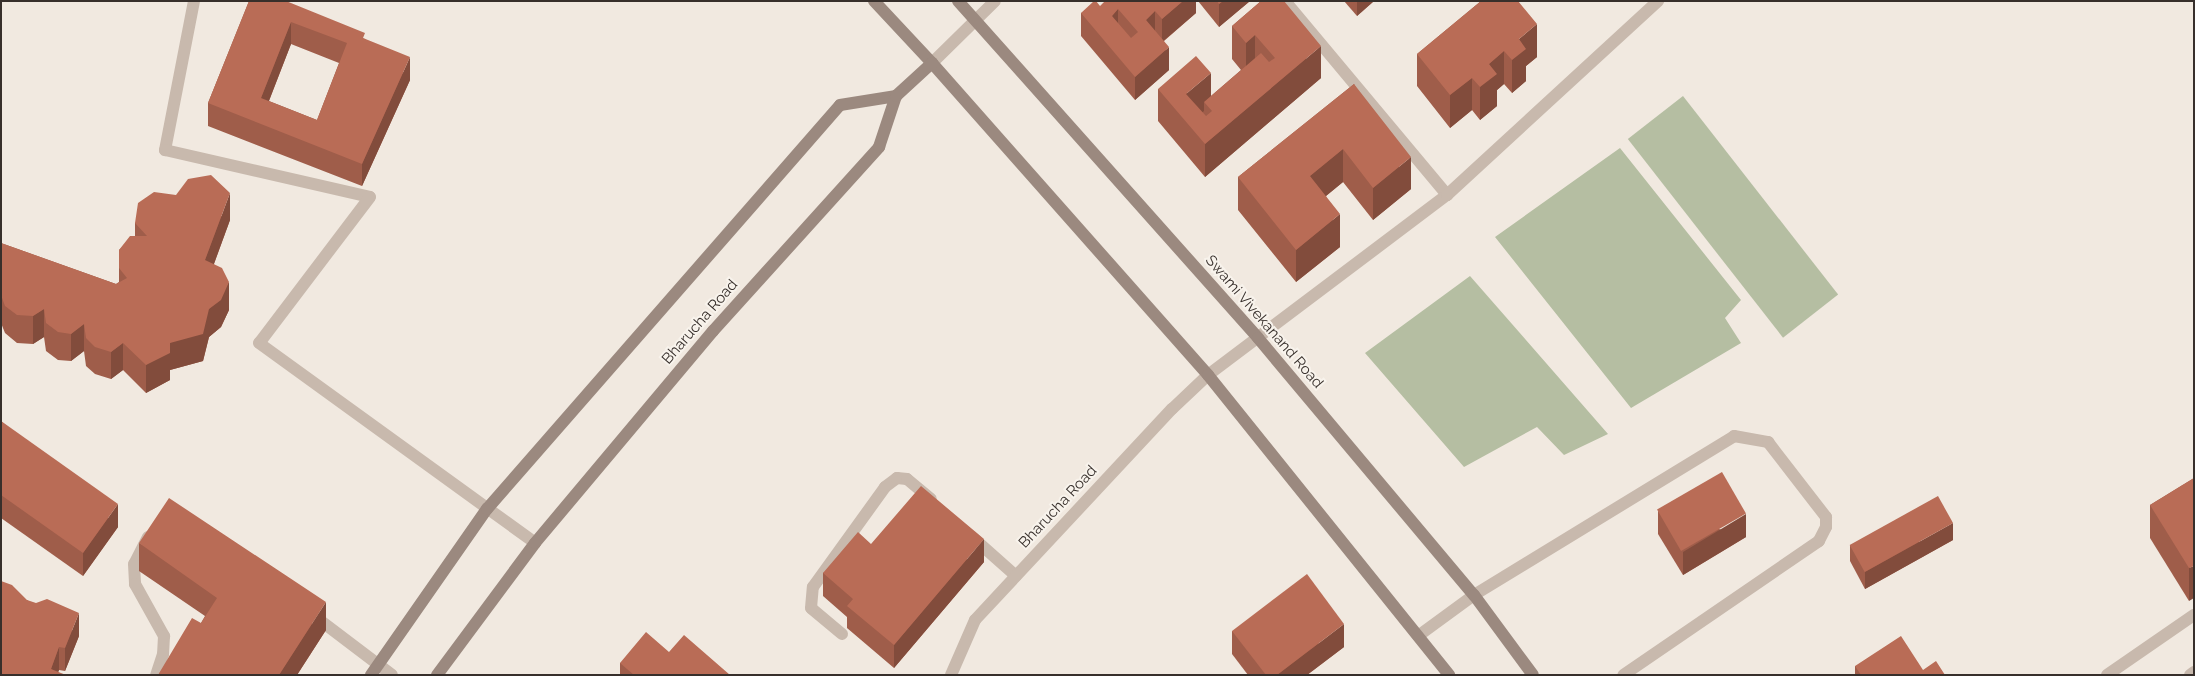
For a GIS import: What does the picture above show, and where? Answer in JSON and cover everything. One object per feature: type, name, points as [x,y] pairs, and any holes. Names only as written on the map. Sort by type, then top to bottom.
[{"type":"main road","points":[[874,1],[932,63],[1208,375],[1449,675]]},
{"type":"main road","name":"Swami Vivekanand Road","points":[[958,1],[1258,338],[1474,595],[1534,675]]},
{"type":"main road","name":"Bharucha Road","points":[[436,675],[535,544],[713,331],[879,147],[896,96],[932,63]]},
{"type":"main road","points":[[374,670],[487,509],[840,105],[896,96]]},
{"type":"street","points":[[194,1],[165,150],[370,197],[259,343],[535,544]]},
{"type":"street","name":"Bharucha Road","points":[[932,63],[995,1]]},
{"type":"street","points":[[1285,1],[1447,195]]},
{"type":"street","name":"Bharucha Road","points":[[951,675],[976,620],[1172,409],[1208,375],[1447,195],[1658,1]]},
{"type":"street","points":[[1418,636],[1474,595],[1734,436],[1768,442],[1826,517],[1826,527],[1819,541],[1623,675]]},
{"type":"street","points":[[842,634],[811,608],[810,596],[813,587],[885,487],[897,478],[907,479],[942,509]]},
{"type":"street","points":[[154,528],[134,564],[135,584],[164,636],[163,654],[156,675]]},
{"type":"street","points":[[963,529],[1016,576]]},
{"type":"street","points":[[303,608],[374,670],[392,675]]},
{"type":"street","points":[[2107,675],[2194,615]]},
{"type":"street","points":[[2190,675],[2194,672]]},
{"type":"green space","points":[[1683,96],[1838,295],[1783,338],[1628,139]]},
{"type":"green space","points":[[1620,148],[1741,300],[1725,318],[1741,343],[1631,408],[1495,237]]},
{"type":"green space","points":[[1470,276],[1608,434],[1564,455],[1537,427],[1464,467],[1365,353]]},
{"type":"building","points":[[249,1],[286,1],[365,33],[363,38],[410,57],[362,164],[208,103]],"holes":[[[291,22],[347,43],[317,120],[261,98]]]},
{"type":"building","points":[[1094,1],[1100,6],[1105,1],[1183,1],[1162,19],[1155,11],[1146,20],[1169,47],[1135,77],[1081,13]],"holes":[[[1118,9],[1138,32],[1131,38],[1112,16]]]},
{"type":"building","points":[[1261,1],[1284,1],[1321,46],[1205,144],[1158,89],[1196,56],[1211,73],[1186,94],[1206,116],[1212,111],[1204,102],[1261,53],[1269,62],[1275,58],[1255,35],[1246,43],[1232,26]]},
{"type":"building","points":[[1481,1],[1518,1],[1537,24],[1519,39],[1526,49],[1512,60],[1504,51],[1489,64],[1497,74],[1480,87],[1472,78],[1450,95],[1417,54]]},
{"type":"building","points":[[1354,84],[1411,157],[1373,188],[1343,149],[1310,176],[1340,214],[1296,250],[1238,177]]},
{"type":"building","points":[[211,175],[230,193],[205,260],[222,268],[229,282],[221,300],[209,309],[203,334],[170,343],[170,353],[146,365],[123,343],[111,352],[95,347],[86,338],[84,324],[71,334],[58,332],[46,323],[44,309],[33,316],[17,315],[5,306],[1,295],[1,243],[116,284],[127,278],[119,268],[119,250],[130,236],[147,236],[135,223],[138,203],[154,192],[176,195],[188,179]]},
{"type":"building","points":[[1,421],[118,504],[83,553],[1,495]]},
{"type":"building","points":[[1722,472],[1746,514],[1681,551],[1657,510]]},
{"type":"building","points":[[2194,478],[2194,566],[2189,568],[2150,505]]},
{"type":"building","points":[[921,486],[984,539],[894,645],[847,606],[853,599],[823,573],[858,532],[871,544]]},
{"type":"building","points":[[1938,496],[1953,523],[1865,572],[1850,545]]},
{"type":"building","points":[[169,498],[326,602],[279,675],[158,675],[192,618],[201,623],[217,598],[139,543]]},
{"type":"building","points":[[1307,574],[1344,624],[1277,675],[1266,675],[1232,631]]},
{"type":"building","points":[[1,581],[12,585],[27,600],[36,603],[47,599],[79,613],[65,648],[59,647],[51,669],[66,675],[1,675]]},
{"type":"building","points":[[646,632],[669,652],[684,635],[730,675],[634,675],[620,663]]},
{"type":"building","points":[[1901,636],[1923,670],[1936,661],[1945,675],[1861,675],[1855,666]]}]
